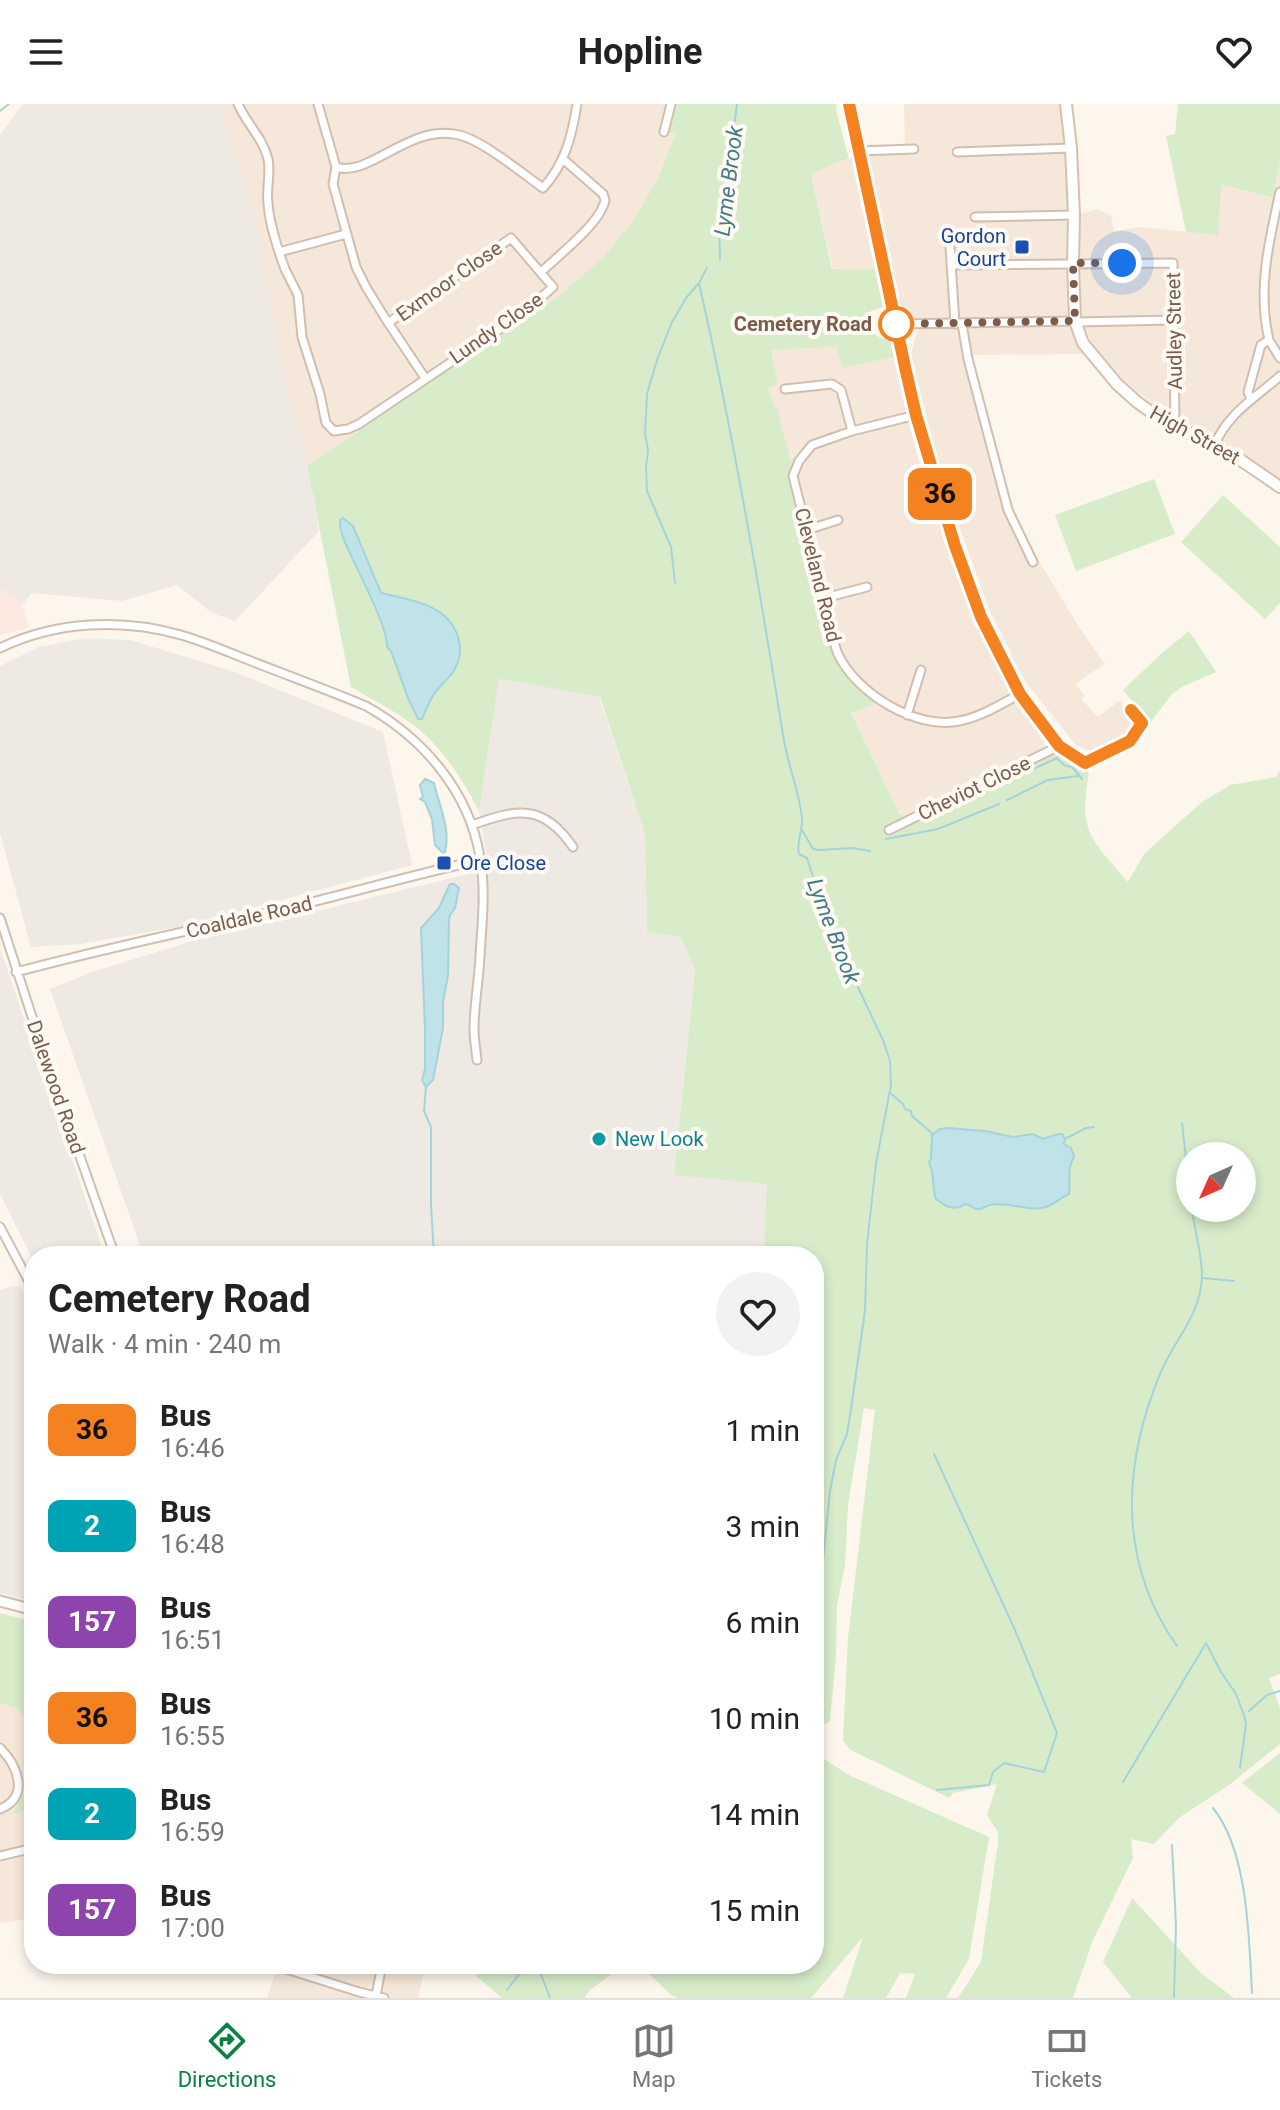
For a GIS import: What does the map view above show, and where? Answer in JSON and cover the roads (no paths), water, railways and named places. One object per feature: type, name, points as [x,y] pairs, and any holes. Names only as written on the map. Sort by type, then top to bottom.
[{"type":"main road","name":"High Street","points":[[1066,104],[1074,215],[1075,322],[1083,343],[1117,384],[1137,402],[1242,461],[1280,487]]},
{"type":"street","points":[[238,104],[262,142],[269,162],[271,225],[285,269],[298,295],[302,337],[326,423],[331,429],[341,430],[359,424],[425,378],[356,267],[333,184],[336,167],[318,104]]},
{"type":"street","points":[[336,167],[357,167],[415,138],[437,132],[457,134],[475,141],[543,188],[563,159],[577,104]]},
{"type":"street","points":[[664,132],[671,104]]},
{"type":"street","points":[[849,104],[916,415],[955,546],[981,617],[1020,694],[1059,746],[1085,763],[1130,741],[1142,723],[1131,710]]},
{"type":"street","points":[[957,152],[1071,148]]},
{"type":"street","points":[[859,151],[914,149]]},
{"type":"street","points":[[541,272],[583,232],[605,202],[603,194],[563,159]]},
{"type":"street","points":[[1280,192],[1263,291],[1269,340],[1280,358]]},
{"type":"street","points":[[975,217],[1074,215]]},
{"type":"street","points":[[949,231],[959,324],[1008,510],[1033,562]]},
{"type":"street","points":[[279,252],[346,234]]},
{"type":"street","name":"Lundy Close","points":[[425,378],[521,315],[553,287],[511,238]]},
{"type":"street","name":"Exmoor Close","points":[[388,323],[511,238]]},
{"type":"street","points":[[952,265],[1073,263]]},
{"type":"street","name":"Audley Street","points":[[1073,263],[1173,263],[1175,426]]},
{"type":"street","points":[[896,324],[1174,320]]},
{"type":"street","points":[[1251,399],[1248,392],[1261,345],[1269,340]]},
{"type":"street","points":[[1214,446],[1232,416],[1280,376]]},
{"type":"street","points":[[785,389],[832,384],[841,390],[852,431]]},
{"type":"street","name":"Cleveland Road","points":[[916,415],[812,445],[799,461],[793,476],[838,655],[874,697],[907,715],[957,722],[1020,694]]},
{"type":"street","points":[[807,530],[838,520]]},
{"type":"street","points":[[824,598],[867,587]]},
{"type":"street","points":[[0,648],[60,628],[108,624],[150,628],[182,635],[343,696],[389,719],[413,737],[451,783],[472,825],[481,860],[483,898],[474,1028],[477,1060]]},
{"type":"street","points":[[907,715],[921,670]]},
{"type":"street","name":"Cheviot Close","points":[[889,830],[1059,746]]},
{"type":"street","points":[[472,825],[508,813],[529,813],[549,820],[573,847]]},
{"type":"street","name":"Coaldale Road","points":[[16,972],[481,860]]},
{"type":"street","name":"Dalewood Road","points":[[0,918],[112,1246]]},
{"type":"street","points":[[0,1227],[24,1272]]},
{"type":"street","points":[[0,1601],[24,1607]]},
{"type":"street","points":[[0,1748],[13,1765],[18,1783],[16,1798],[0,1809]]},
{"type":"street","points":[[0,1856],[24,1850]]},
{"type":"street","points":[[303,1974],[380,1997],[381,1974]]},
{"type":"water","points":[[343,518],[353,526],[381,593],[437,610],[453,626],[458,637],[460,650],[457,664],[434,694],[422,719],[418,719],[408,698],[387,647],[378,613],[341,532],[340,520]]},
{"type":"water","points":[[425,779],[434,783],[444,817],[447,835],[443,853],[435,845],[432,819],[425,802],[420,799],[423,797],[420,785]]},
{"type":"water","points":[[450,884],[459,888],[449,920],[443,1028],[433,1080],[426,1087],[422,1080],[425,1030],[421,928],[439,908]]},
{"type":"water","points":[[948,1128],[1013,1137],[1033,1134],[1043,1139],[1062,1134],[1064,1144],[1071,1148],[1074,1157],[1069,1171],[1069,1194],[1041,1208],[1003,1204],[979,1209],[965,1204],[957,1208],[946,1206],[935,1198],[929,1162],[932,1135]]},
{"type":"waterway","points":[[0,111],[9,104]]},
{"type":"waterway","name":"Lyme Brook","points":[[720,259],[719,226],[730,176],[737,104]]},
{"type":"waterway","name":"Lyme Brook","points":[[707,268],[699,283],[745,508],[785,745],[800,808],[799,854],[807,858],[835,946],[855,981],[890,1061],[891,1085],[876,1163],[867,1244],[865,1311],[847,1434],[836,1460],[830,1491],[824,1551]]},
{"type":"waterway","points":[[675,583],[671,547],[647,491],[647,394],[672,322],[699,283]]},
{"type":"waterway","points":[[999,785],[1057,758],[1073,768],[1082,779]]},
{"type":"waterway","points":[[1007,800],[1048,780],[1078,776]]},
{"type":"waterway","points":[[886,839],[938,829],[999,804]]},
{"type":"waterway","points":[[802,830],[813,849],[853,848],[870,851]]},
{"type":"waterway","points":[[426,1087],[424,1111],[431,1127],[433,1246]]},
{"type":"waterway","points":[[890,1093],[933,1134]]},
{"type":"waterway","points":[[1182,1123],[1184,1142]]},
{"type":"waterway","points":[[1065,1139],[1094,1127]]},
{"type":"waterway","points":[[1177,1646],[1158,1614],[1144,1581],[1132,1513],[1133,1479],[1147,1409],[1165,1363],[1199,1298],[1202,1267],[1194,1222]]},
{"type":"waterway","points":[[1203,1278],[1234,1281]]},
{"type":"waterway","points":[[934,1454],[1015,1630],[1057,1733],[1044,1772],[1004,1763],[993,1772],[989,1785],[937,1790]]},
{"type":"waterway","points":[[1123,1782],[1206,1643],[1236,1694],[1244,1715],[1246,1724],[1240,1768]]},
{"type":"waterway","points":[[1249,1711],[1267,1695],[1280,1691]]},
{"type":"waterway","points":[[1213,1808],[1225,1826],[1240,1871],[1248,1922],[1252,1993]]},
{"type":"waterway","points":[[1172,1845],[1176,1925],[1174,1998]]},
{"type":"waterway","points":[[507,1990],[519,1974]]},
{"type":"waterway","name":"Lyme Brook","points":[[541,1974],[550,1998]]},
{"type":"place","name":"Gordon Court","points":[[1022,247]]},
{"type":"place","name":"Cemetery Road","points":[[896,324]]},
{"type":"place","name":"Ore Close","points":[[444,863]]},
{"type":"place","name":"New Look","points":[[599,1139]]}]
